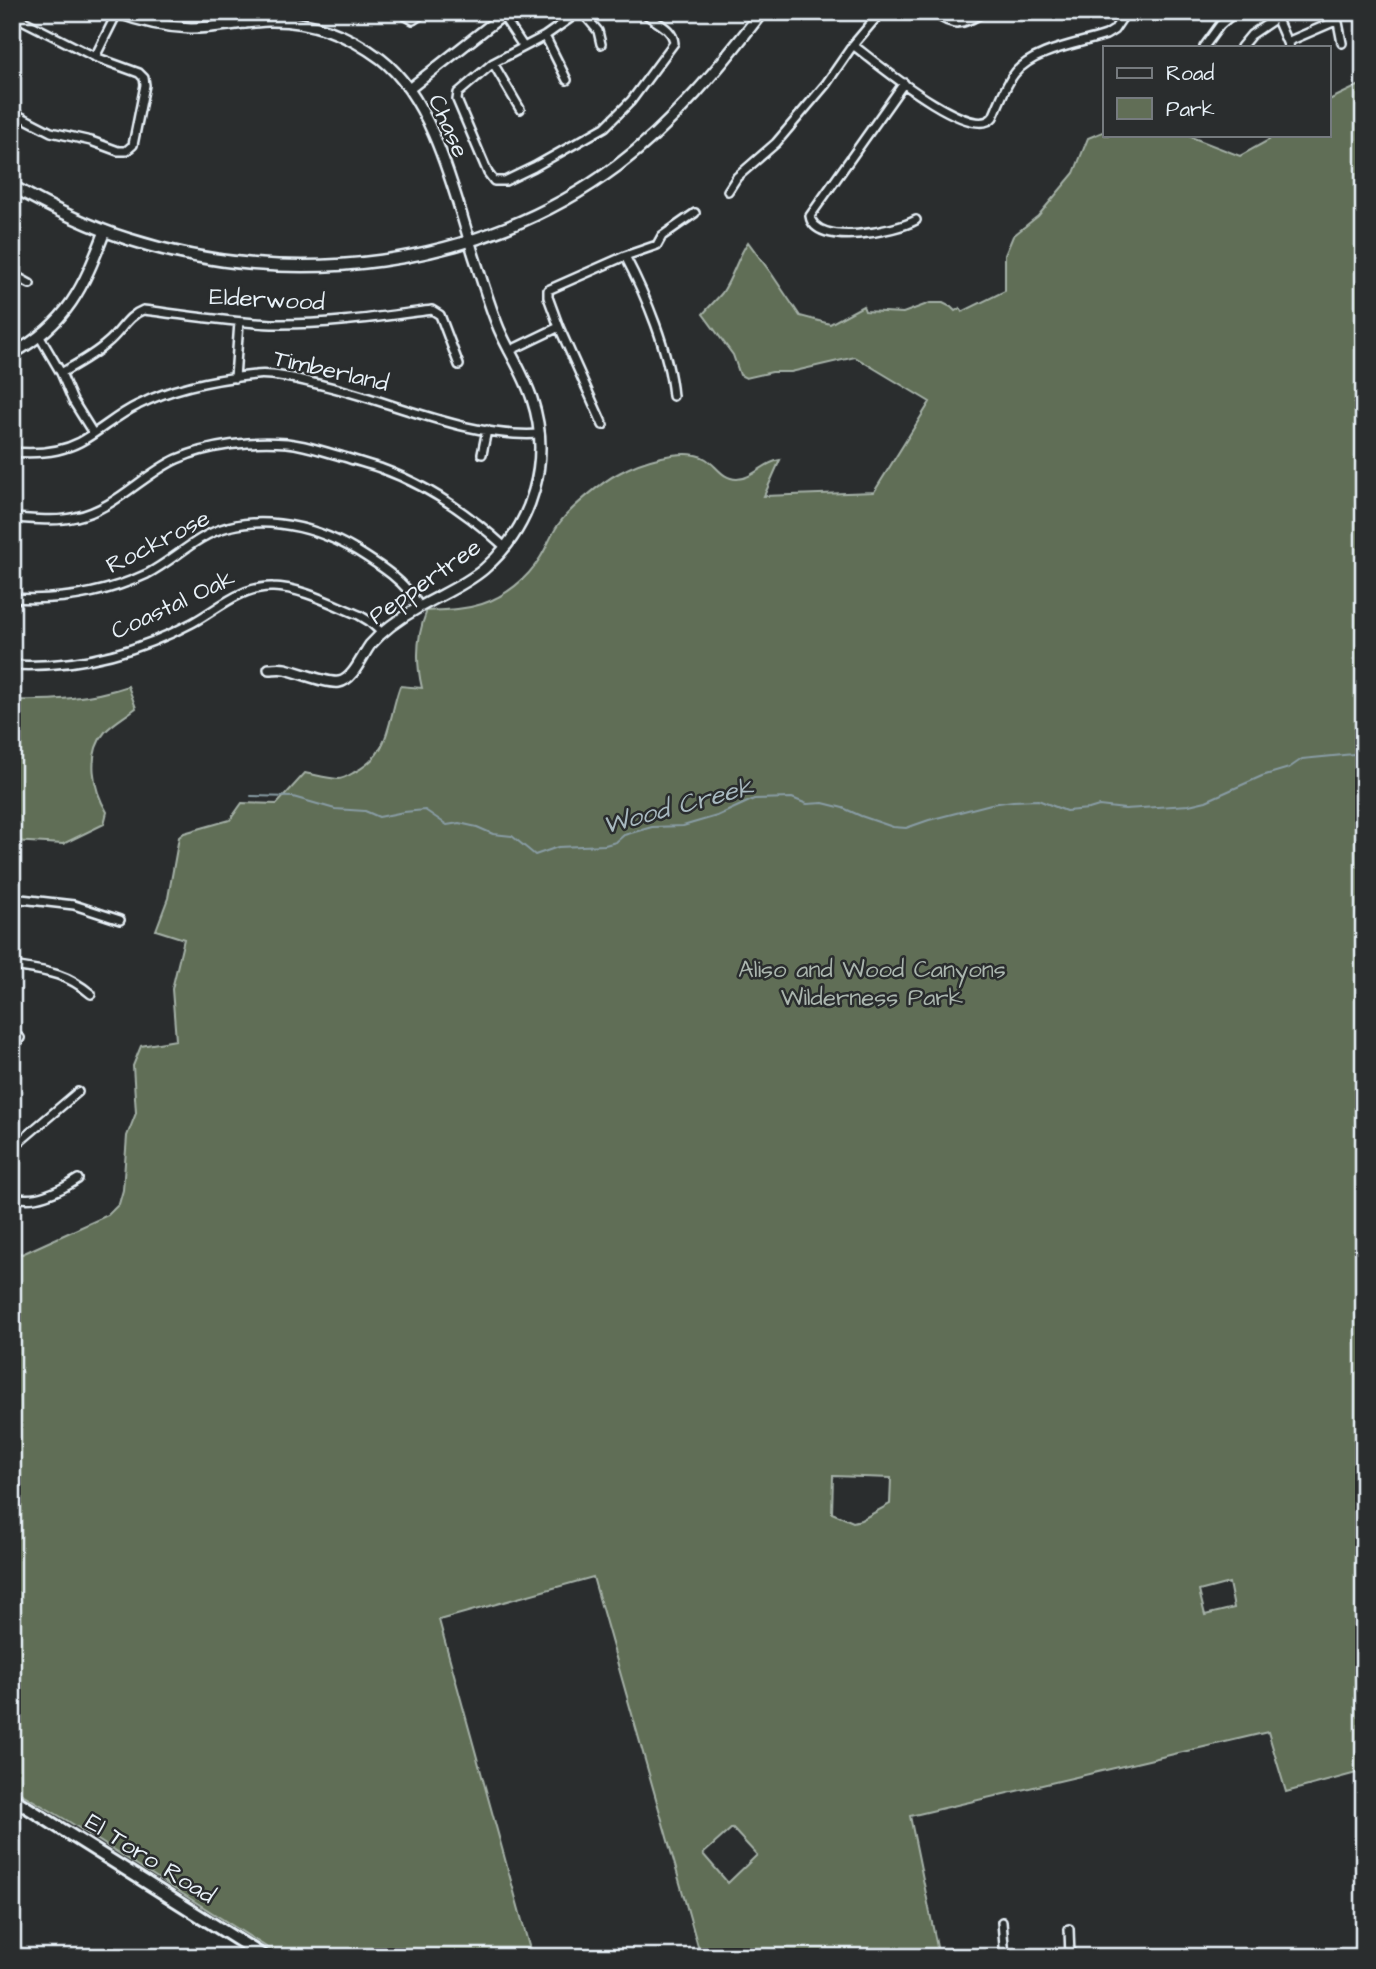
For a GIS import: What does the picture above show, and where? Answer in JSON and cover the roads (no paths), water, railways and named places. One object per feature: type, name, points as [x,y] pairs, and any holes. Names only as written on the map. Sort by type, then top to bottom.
[{"type":"main road","points":[[12,186],[105,231],[154,247],[254,265],[297,267],[354,264],[470,242],[537,215],[579,191],[633,153],[701,88],[762,12]]},
{"type":"main road","name":"El Toro Road","points":[[12,1798],[265,1957]]},
{"type":"street","points":[[243,12],[245,24]]},
{"type":"street","points":[[399,12],[414,20],[425,12]]},
{"type":"street","points":[[601,44],[598,32],[581,12],[545,36],[493,64],[468,83],[457,96],[488,173],[494,181],[499,182],[534,167],[605,127],[631,101],[675,39],[671,31],[644,12]]},
{"type":"street","points":[[728,191],[737,177],[776,143],[826,84],[881,12]]},
{"type":"street","points":[[933,12],[945,21],[956,24],[969,21],[984,12]]},
{"type":"street","points":[[853,46],[941,109],[984,124],[993,117],[1015,73],[1030,60],[1106,35],[1114,30],[1126,12]]},
{"type":"street","points":[[1205,46],[1219,26],[1234,12]]},
{"type":"street","points":[[1242,46],[1251,35],[1285,12]]},
{"type":"street","points":[[95,57],[116,13]]},
{"type":"street","name":"Chase","points":[[116,13],[170,27],[294,22],[341,34],[362,46],[384,61],[409,89],[429,121],[470,242]]},
{"type":"street","points":[[409,89],[505,14],[523,47]]},
{"type":"street","points":[[12,15],[95,57],[139,73],[145,78],[133,145],[126,151],[51,132],[12,112]]},
{"type":"street","points":[[1276,17],[1288,45],[1337,16],[1342,43]]},
{"type":"street","points":[[545,36],[567,80]]},
{"type":"street","points":[[493,64],[520,109]]},
{"type":"street","points":[[904,83],[810,216],[815,226],[822,230],[852,235],[906,225],[916,220]]},
{"type":"street","points":[[603,425],[559,327],[548,290],[657,245],[662,236],[695,213]]},
{"type":"street","points":[[12,354],[40,337],[75,299],[105,231]]},
{"type":"street","name":"Peppertree","points":[[269,669],[284,669],[337,683],[346,680],[370,645],[382,633],[402,617],[468,581],[485,568],[505,547],[525,517],[539,470],[540,434],[536,412],[531,395],[490,305],[470,242]]},
{"type":"street","points":[[625,256],[649,308],[671,374],[673,396]]},
{"type":"street","points":[[13,276],[30,284]]},
{"type":"street","name":"Elderwood","points":[[61,373],[106,345],[134,313],[144,310],[239,322],[333,323],[432,310],[440,315],[459,365]]},
{"type":"street","points":[[235,378],[239,322]]},
{"type":"street","points":[[509,351],[559,327]]},
{"type":"street","points":[[40,337],[93,433]]},
{"type":"street","name":"Timberland","points":[[12,452],[46,452],[64,448],[79,443],[136,405],[162,394],[259,374],[312,382],[466,427],[510,434],[540,434]]},
{"type":"street","points":[[482,454],[487,430]]},
{"type":"street","points":[[12,518],[53,520],[76,517],[92,512],[176,460],[197,452],[257,443],[286,443],[307,446],[380,468],[412,481],[459,510],[505,547]]},
{"type":"street","name":"Rockrose","points":[[12,598],[58,598],[101,591],[146,574],[218,531],[268,523],[306,528],[339,540],[400,580],[420,607]]},
{"type":"street","name":"Coastal Oak","points":[[12,665],[72,663],[120,653],[193,622],[237,595],[272,586],[289,589],[359,615],[382,633]]},
{"type":"street","points":[[12,898],[74,905],[120,920]]},
{"type":"street","points":[[12,966],[66,977],[77,982],[91,995]]},
{"type":"street","points":[[12,1051],[20,1038]]},
{"type":"street","points":[[12,1148],[78,1092]]},
{"type":"street","points":[[12,1194],[22,1199],[61,1191],[78,1179]]},
{"type":"street","points":[[1002,1922],[1006,1957]]},
{"type":"street","points":[[1069,1929],[1070,1957]]},
{"type":"waterway","name":"Wood Creek","points":[[251,796],[293,797],[335,809],[365,811],[379,817],[425,810],[447,825],[459,823],[493,834],[512,836],[535,855],[558,847],[605,845],[616,842],[624,835],[652,827],[683,826],[717,816],[754,799],[792,798],[807,804],[823,803],[893,827],[906,828],[991,804],[1013,801],[1038,800],[1066,811],[1099,806],[1125,809],[1189,805],[1206,801],[1262,776],[1289,768],[1302,759],[1364,753]]},
{"type":"park label","name":"Aliso and Wood Canyons Wilderness Park","points":[[872,984]]}]
